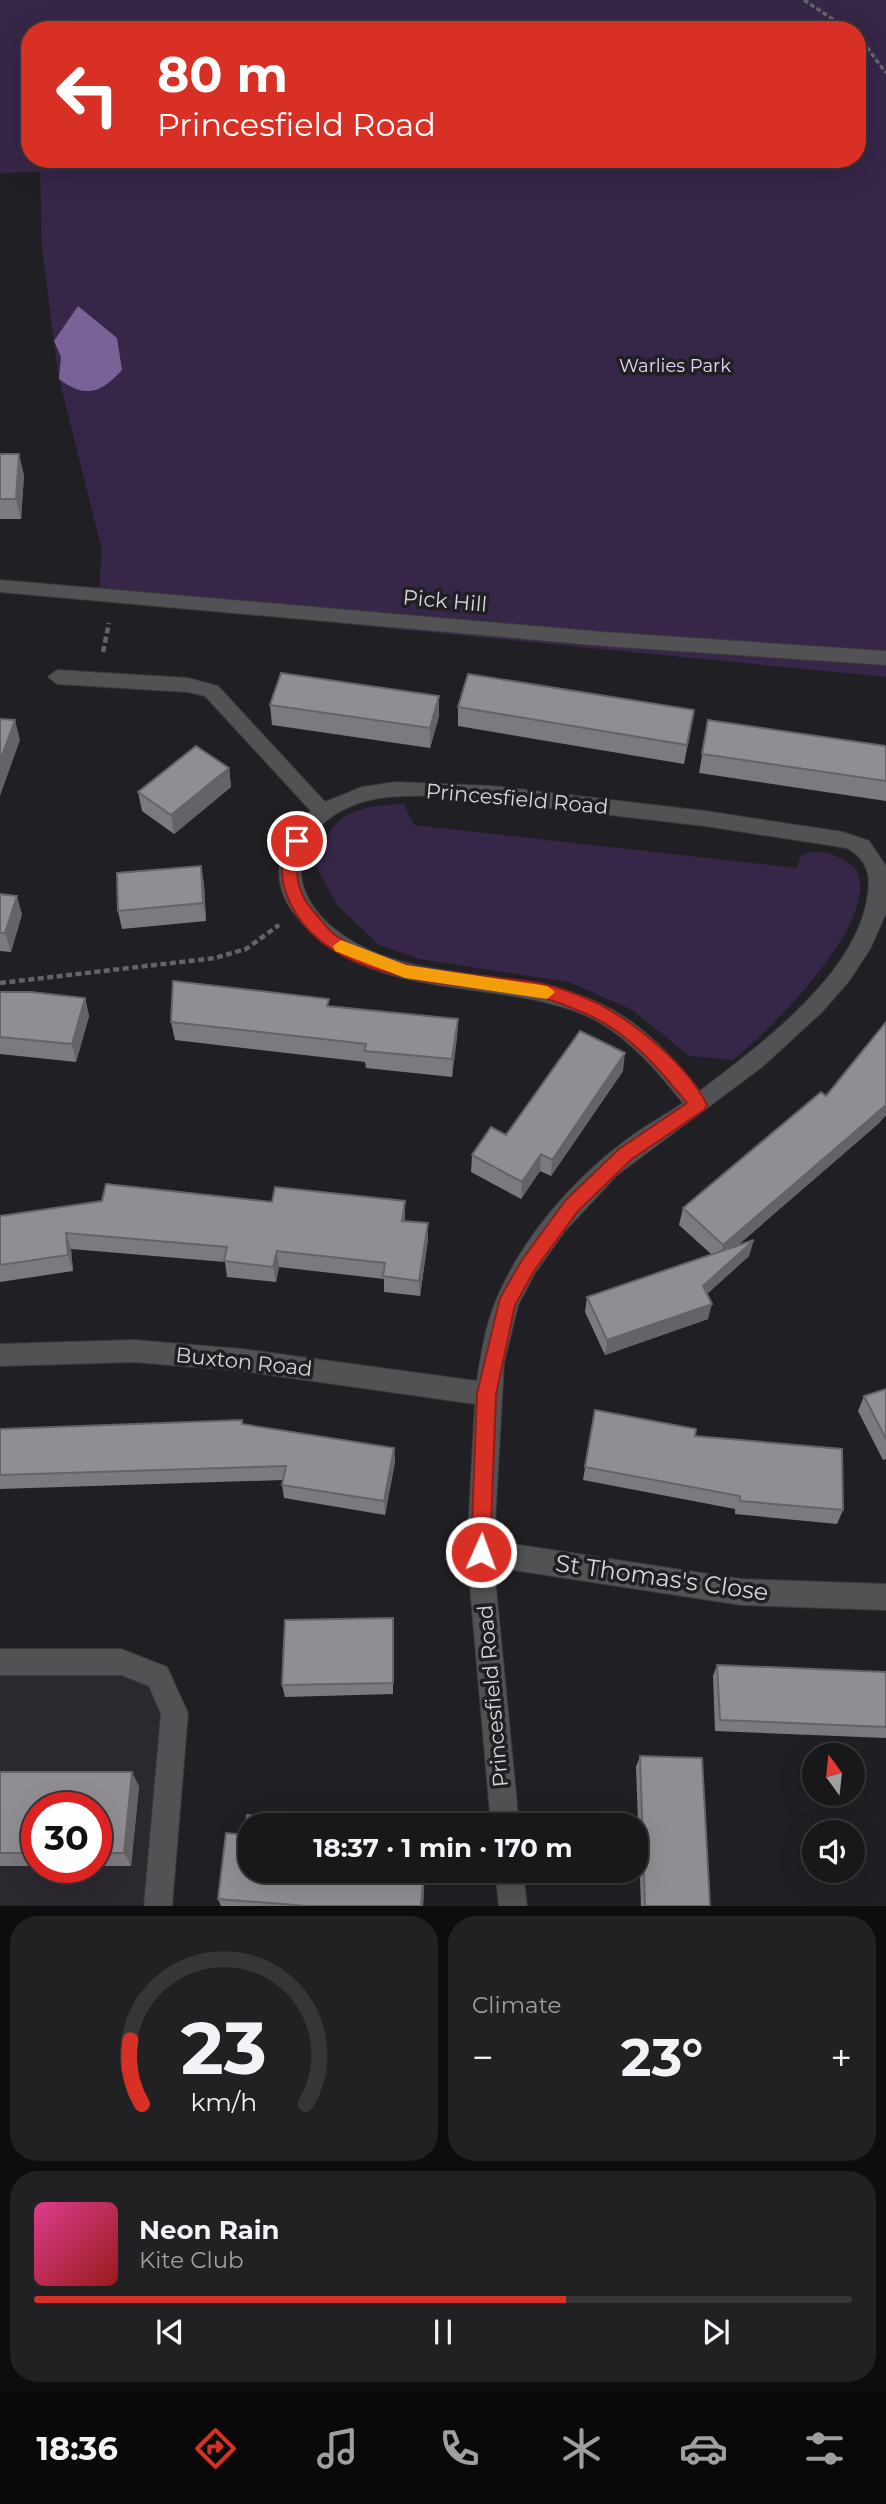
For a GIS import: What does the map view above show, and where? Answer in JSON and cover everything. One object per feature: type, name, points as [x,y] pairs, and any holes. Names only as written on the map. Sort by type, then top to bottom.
[{"type":"street","name":"Pick Hill","points":[[0,586],[604,639],[886,658]]},
{"type":"street","points":[[57,677],[188,685],[211,691],[323,812]]},
{"type":"street","name":"Princesfield Road","points":[[504,1813],[481,1552],[486,1394],[507,1304],[528,1265],[572,1206],[625,1154],[698,1105],[799,1024],[853,961],[875,917],[881,888],[878,866],[856,844],[743,823],[458,790],[366,793],[323,812],[303,828],[290,854],[288,876],[300,908],[331,941],[366,958],[405,971],[542,990],[594,1009],[652,1048],[698,1105]]},
{"type":"street","name":"Buxton Road","points":[[0,1355],[134,1350],[242,1360],[486,1394]]},
{"type":"street","name":"St Thomas's Close","points":[[481,1552],[741,1592],[886,1597]]},
{"type":"street","points":[[0,1662],[121,1662],[158,1676],[175,1713],[158,1906]]},
{"type":"street","points":[[510,1883],[513,1906]]},
{"type":"path","points":[[804,0],[836,21]]},
{"type":"path","points":[[866,46],[886,73]]},
{"type":"path","points":[[97,679],[115,595]]},
{"type":"path","points":[[0,982],[215,958],[246,949],[300,908]]},
{"type":"shaded area","points":[[78,306],[117,338],[122,370],[107,384],[93,391],[77,389],[59,379],[61,357],[54,341]]},
{"type":"shaded area","points":[[0,1662],[158,1676],[175,1713],[158,1905],[0,1905]]},
{"type":"green space","name":"Warlies Park","points":[[0,0],[886,0],[886,677],[98,600],[102,550],[58,374],[42,246],[40,172],[0,173]]},
{"type":"green space","points":[[404,804],[414,825],[797,868],[801,855],[823,852],[836,856],[855,868],[860,889],[854,914],[839,943],[819,972],[750,1046],[733,1060],[689,1056],[632,1010],[569,982],[419,959],[379,945],[337,905],[316,866],[328,834],[346,816],[371,807]]},
{"type":"building","points":[[0,454],[19,454],[16,499],[0,499]]},
{"type":"building","points":[[281,673],[439,696],[430,728],[270,705]]},
{"type":"building","points":[[468,674],[694,710],[687,745],[458,707]]},
{"type":"building","points":[[0,719],[15,720],[0,761]]},
{"type":"building","points":[[708,720],[886,746],[886,781],[702,754]]},
{"type":"building","points":[[196,746],[229,768],[171,815],[138,792]]},
{"type":"building","points":[[201,866],[203,903],[118,911],[117,873]]},
{"type":"building","points":[[0,894],[17,896],[5,933],[0,933]]},
{"type":"building","points":[[173,981],[329,999],[327,1006],[458,1019],[452,1059],[365,1051],[366,1044],[171,1022]]},
{"type":"building","points":[[0,992],[31,992],[85,998],[72,1044],[0,1037]]},
{"type":"building","points":[[886,1022],[886,1105],[723,1245],[683,1208],[821,1092],[826,1096]]},
{"type":"building","points":[[580,1031],[625,1053],[552,1160],[541,1154],[522,1182],[472,1155],[491,1127],[506,1135]]},
{"type":"building","points":[[106,1184],[272,1202],[275,1187],[405,1201],[402,1221],[428,1223],[419,1281],[383,1276],[385,1263],[277,1251],[273,1267],[224,1261],[227,1247],[66,1233],[68,1255],[0,1265],[0,1216],[102,1201]]},
{"type":"building","points":[[754,1240],[703,1286],[712,1304],[607,1340],[587,1297]]},
{"type":"building","points":[[886,1389],[886,1439],[864,1396]]},
{"type":"building","points":[[595,1410],[696,1429],[695,1436],[842,1449],[843,1510],[740,1501],[740,1496],[585,1467]]},
{"type":"building","points":[[242,1420],[242,1424],[394,1448],[384,1501],[282,1485],[286,1466],[0,1475],[0,1429]]},
{"type":"building","points":[[393,1618],[393,1683],[282,1685],[285,1620]]},
{"type":"building","points":[[717,1665],[886,1672],[886,1727],[720,1720]]},
{"type":"building","points":[[640,1756],[702,1758],[710,1906],[645,1906],[644,1883],[648,1883],[648,1813],[642,1813]]},
{"type":"building","points":[[0,1772],[132,1772],[124,1853],[112,1853],[112,1792],[21,1792],[21,1853],[0,1853]]},
{"type":"building","points":[[226,1833],[238,1834],[238,1883],[423,1883],[421,1906],[308,1906],[218,1899]]},
{"type":"slow traffic","points":[[341,946],[405,971],[547,992]]},
{"type":"route","points":[[297,841],[290,854],[288,876],[292,890],[300,908],[331,941],[366,958],[405,971],[542,990],[594,1009],[652,1048],[698,1105],[625,1154],[572,1206],[528,1265],[507,1304],[486,1394],[481,1552]]}]
